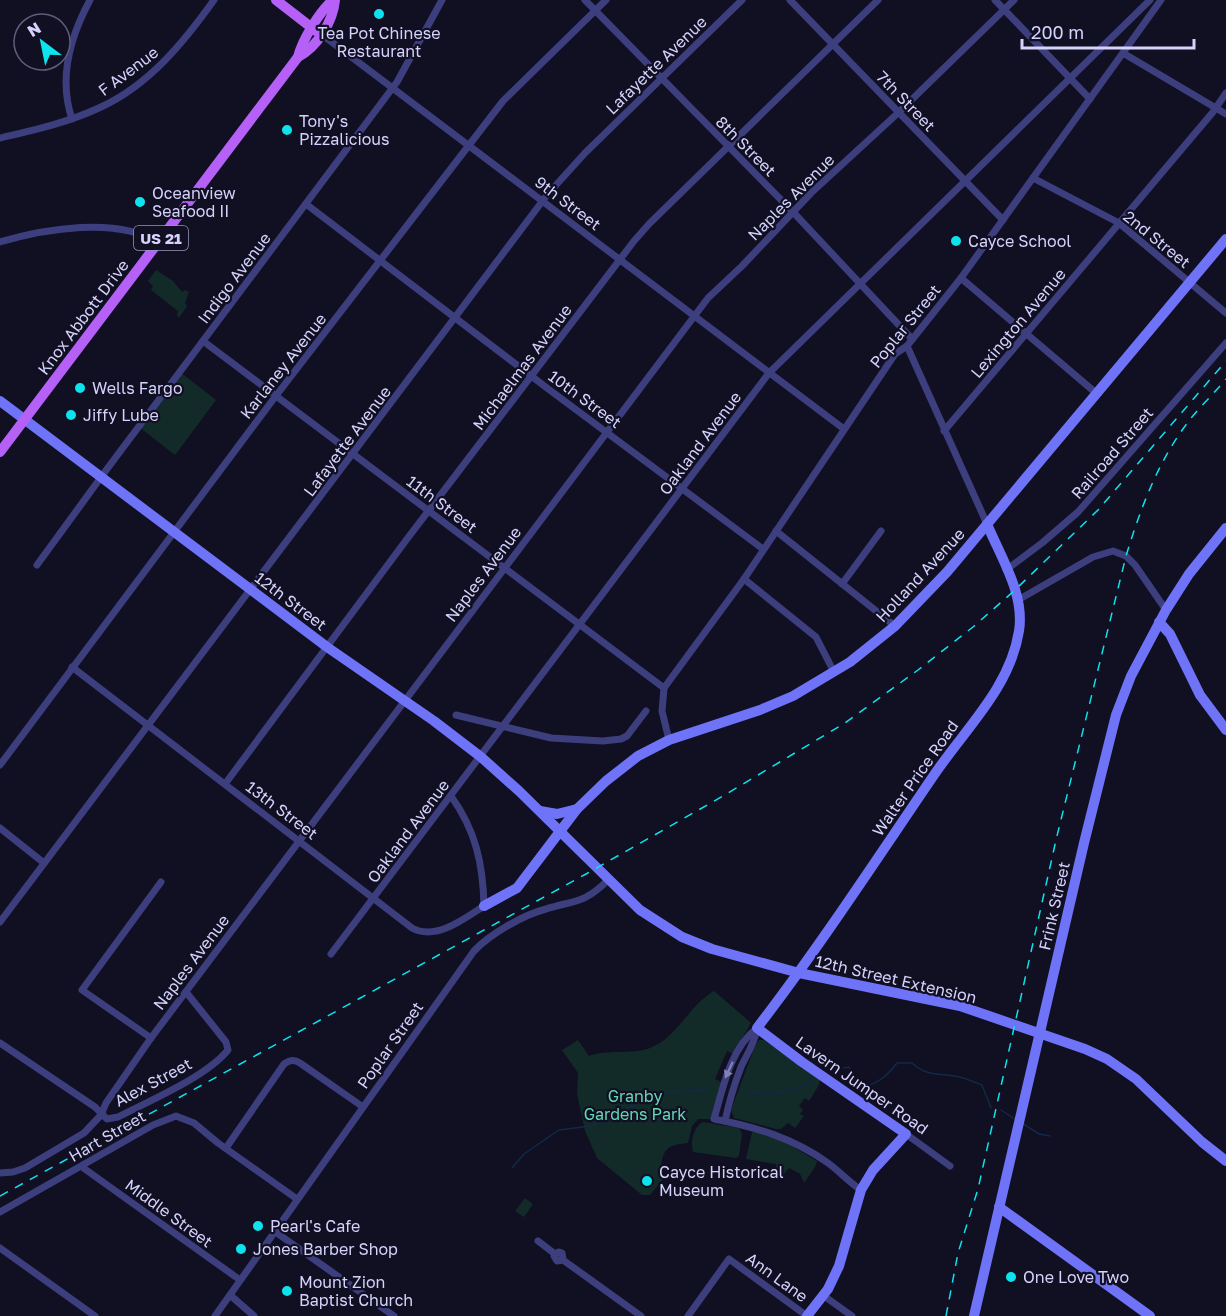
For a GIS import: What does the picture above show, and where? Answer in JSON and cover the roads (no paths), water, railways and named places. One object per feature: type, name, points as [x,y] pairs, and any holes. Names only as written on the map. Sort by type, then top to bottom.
[{"type":"main road","name":"9th Street","points":[[276,0],[316,31]]},
{"type":"main road","name":"Knox Abbott Drive","points":[[0,452],[298,57],[300,45],[316,31],[325,7],[334,0]]},
{"type":"main road","name":"Holland Avenue","points":[[484,906],[517,888],[577,809],[638,756],[669,740],[784,700],[862,654],[895,626],[929,591],[987,524],[1226,239]]},
{"type":"main road","name":"12th Street","points":[[0,401],[327,647],[481,757],[559,831]]},
{"type":"main road","name":"Walter Price Road","points":[[758,1028],[799,973],[942,764],[1000,684],[1011,663],[1019,629],[1018,600],[987,524]]},
{"type":"main road","name":"Frink Street","points":[[974,1316],[1110,737],[1131,676],[1159,622],[1189,574],[1225,530]]},
{"type":"main road","points":[[1159,622],[1170,634],[1200,695],[1226,730]]},
{"type":"main road","points":[[538,810],[557,814],[577,809]]},
{"type":"main road","name":"12th Street Extension","points":[[559,831],[639,910],[682,937],[712,949],[799,973],[952,1004],[1085,1049],[1107,1059],[1136,1079],[1202,1142],[1226,1161]]},
{"type":"main road","name":"Lavern Jumper Road","points":[[758,1028],[802,1062],[906,1134]]},
{"type":"main road","points":[[807,1316],[831,1284],[843,1255],[853,1211],[861,1190],[873,1170],[906,1134]]},
{"type":"main road","points":[[999,1207],[1150,1316]]},
{"type":"street","points":[[72,119],[65,68],[90,0]]},
{"type":"street","name":"F Avenue","points":[[0,138],[72,119],[108,104],[161,65],[187,36],[214,0]]},
{"type":"street","name":"Indigo Avenue","points":[[37,565],[393,88],[442,0]]},
{"type":"street","name":"8th Street","points":[[585,0],[793,212],[912,339]]},
{"type":"street","name":"Karlaney Avenue","points":[[0,765],[275,397],[507,96],[606,0]]},
{"type":"street","name":"Lafayette Avenue","points":[[0,922],[542,202],[565,174],[742,0]]},
{"type":"street","name":"7th Street","points":[[790,0],[1003,220]]},
{"type":"street","name":"Michaelmas Avenue","points":[[225,784],[429,511],[649,224],[878,0]]},
{"type":"street","points":[[995,0],[1090,99]]},
{"type":"street","name":"Naples Avenue","points":[[0,1173],[13,1172],[30,1165],[79,1136],[101,1115],[106,1103],[151,1038],[693,316],[811,193],[898,113],[1014,0]]},
{"type":"street","name":"Oakland Avenue","points":[[331,954],[769,373],[1150,0]]},
{"type":"street","name":"Poplar Street","points":[[664,688],[744,579],[895,354],[907,346],[961,278],[1161,0]]},
{"type":"street","name":"9th Street","points":[[316,31],[844,429]]},
{"type":"street","points":[[1123,53],[1226,114]]},
{"type":"street","name":"Lexington Avenue","points":[[944,431],[1226,93]]},
{"type":"street","name":"2nd Street","points":[[1033,178],[1119,223],[1226,313]]},
{"type":"street","name":"10th Street","points":[[306,204],[764,549]]},
{"type":"street","points":[[0,242],[58,229],[92,227],[138,234],[158,243]]},
{"type":"street","points":[[961,278],[1096,393]]},
{"type":"street","name":"11th Street","points":[[203,341],[664,688]]},
{"type":"street","name":"Railroad Street","points":[[1006,570],[1078,512],[1226,342]]},
{"type":"street","points":[[907,346],[987,524]]},
{"type":"street","points":[[776,531],[895,626]]},
{"type":"street","points":[[842,584],[881,531]]},
{"type":"street","points":[[1018,600],[1098,555],[1113,551],[1126,556],[1131,561],[1166,610]]},
{"type":"street","points":[[744,579],[816,637],[834,672]]},
{"type":"street","name":"13th Street","points":[[72,667],[412,928],[423,933],[441,930],[484,906]]},
{"type":"street","points":[[664,688],[662,711],[669,740]]},
{"type":"street","points":[[456,715],[551,738],[596,741],[621,739],[632,732],[646,711]]},
{"type":"street","points":[[451,796],[468,822],[476,845],[483,881],[484,906]]},
{"type":"street","points":[[0,828],[44,863]]},
{"type":"street","name":"Poplar Street","points":[[214,1316],[478,947],[489,938],[530,915],[579,902],[593,895],[608,880]]},
{"type":"street","points":[[151,1038],[82,990],[161,882]]},
{"type":"street","name":"Alex Street","points":[[0,1043],[95,1107],[107,1119],[118,1117],[200,1073],[219,1061],[228,1050],[226,1042],[186,992]]},
{"type":"street","points":[[758,1028],[749,1035],[729,1070],[721,1089],[714,1119],[758,1128],[792,1141],[827,1162],[861,1190]]},
{"type":"street","points":[[725,1121],[731,1092],[756,1040],[758,1028]]},
{"type":"street","points":[[297,1199],[225,1148],[284,1064],[295,1060],[363,1107]]},
{"type":"street","name":"Hart Street","points":[[0,1212],[153,1125],[176,1116],[194,1123],[225,1148]]},
{"type":"street","name":"Lavern Jumper Road","points":[[906,1134],[950,1166]]},
{"type":"street","name":"Middle Street","points":[[82,1167],[240,1280]]},
{"type":"street","points":[[274,1231],[394,1316]]},
{"type":"street","points":[[538,1241],[555,1254],[562,1253],[562,1260],[641,1316]]},
{"type":"street","points":[[0,1248],[95,1316]]},
{"type":"street","name":"Ann Lane","points":[[688,1316],[729,1259],[807,1316]]},
{"type":"street","points":[[230,1295],[254,1316]]},
{"type":"street","points":[[824,1296],[852,1316]]},
{"type":"waterway","points":[[844,1068],[849,1067],[859,1087],[881,1080],[897,1063],[912,1063],[925,1072],[956,1076],[982,1085],[991,1108]]},
{"type":"waterway","points":[[748,1092],[789,1091],[812,1080]]},
{"type":"waterway","points":[[512,1168],[524,1154],[559,1130],[591,1126],[616,1117],[641,1101],[666,1092],[707,1090]]},
{"type":"waterway","points":[[1001,1110],[1016,1120]]},
{"type":"waterway","points":[[1022,1123],[1039,1134],[1050,1136]]},
{"type":"railway","points":[[0,1196],[586,874],[845,723],[973,627],[1015,590],[1098,510],[1226,361]]},
{"type":"railway","points":[[946,1316],[958,1253],[978,1189],[1056,840],[1126,556],[1145,501],[1170,449],[1192,417],[1226,379]]},
{"type":"place","name":"Tea Pot Chinese Restaurant","points":[[379,14]]},
{"type":"place","name":"Tony's Pizzalicious","points":[[287,130]]},
{"type":"place","name":"Oceanview Seafood II","points":[[140,202]]},
{"type":"place","name":"Cayce School","points":[[956,241]]},
{"type":"place","name":"Wells Fargo","points":[[80,388]]},
{"type":"place","name":"Jiffy Lube","points":[[71,415]]},
{"type":"place","name":"Cayce Historical Museum","points":[[647,1181]]},
{"type":"place","name":"Pearl's Cafe","points":[[258,1226]]},
{"type":"place","name":"Jones Barber Shop","points":[[241,1249]]},
{"type":"place","name":"One Love Two","points":[[1011,1277]]},
{"type":"place","name":"Mount Zion Baptist Church","points":[[287,1291]]},
{"type":"park label","name":"Granby Gardens Park","points":[[635,1105]]}]
